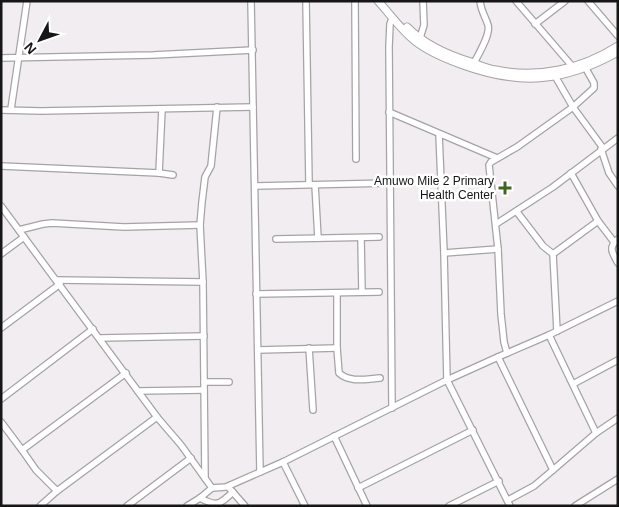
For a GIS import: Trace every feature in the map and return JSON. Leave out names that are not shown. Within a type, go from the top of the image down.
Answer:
[{"type":"main road","points":[[378,1],[414,41],[445,58],[498,71],[529,74],[550,72],[572,66],[606,53],[618,46]]},
{"type":"main road","points":[[384,1],[404,24],[420,38],[448,54],[496,76],[530,79],[555,76],[585,67],[618,52]]},
{"type":"street","points":[[11,109],[27,1]]},
{"type":"street","points":[[251,1],[260,472]]},
{"type":"street","points":[[306,1],[312,184],[318,238]]},
{"type":"street","points":[[355,1],[356,159]]},
{"type":"street","points":[[420,38],[424,25],[423,1]]},
{"type":"street","points":[[469,64],[489,31],[488,24],[482,14],[480,1]]},
{"type":"street","points":[[516,1],[572,66]]},
{"type":"street","points":[[535,24],[565,1]]},
{"type":"street","points":[[588,1],[618,36]]},
{"type":"street","points":[[392,18],[389,32],[389,238],[392,408]]},
{"type":"street","points":[[1,58],[153,55],[253,50]]},
{"type":"street","points":[[507,353],[501,314],[496,224],[488,170],[491,162],[517,147],[573,106],[595,86],[585,67]]},
{"type":"street","points":[[555,76],[602,148],[609,173],[618,186]]},
{"type":"street","points":[[206,478],[203,282],[200,225],[205,177],[211,166],[217,107]]},
{"type":"street","points":[[1,110],[253,107]]},
{"type":"street","points":[[159,173],[162,109]]},
{"type":"street","points":[[389,112],[497,158]]},
{"type":"street","points":[[439,134],[447,380],[509,503],[534,486],[596,433],[618,418]]},
{"type":"street","points":[[496,224],[517,212],[618,138]]},
{"type":"street","points":[[1,166],[173,175]]},
{"type":"street","points":[[571,173],[598,221],[616,241],[611,247],[611,252],[618,262]]},
{"type":"street","points":[[256,186],[390,184]]},
{"type":"street","points":[[1,206],[4,214],[19,230],[212,488]]},
{"type":"street","points":[[517,212],[543,246],[554,254]]},
{"type":"street","points":[[554,254],[598,221]]},
{"type":"street","points":[[19,230],[52,223],[124,227],[200,225]]},
{"type":"street","points":[[1,254],[24,237]]},
{"type":"street","points":[[276,239],[379,237]]},
{"type":"street","points":[[361,238],[362,292]]},
{"type":"street","points":[[444,253],[498,249]]},
{"type":"street","points":[[554,254],[557,331]]},
{"type":"street","points":[[1,328],[58,282],[203,282]]},
{"type":"street","points":[[256,294],[379,292]]},
{"type":"street","points":[[337,293],[338,370],[343,376],[352,379],[380,378]]},
{"type":"street","points":[[187,506],[212,488],[226,486],[284,462],[447,380],[549,335],[618,301]]},
{"type":"street","points":[[1,399],[92,329]]},
{"type":"street","points":[[549,335],[596,433]]},
{"type":"street","points":[[100,338],[204,336]]},
{"type":"street","points":[[309,348],[313,410]]},
{"type":"street","points":[[258,350],[337,348]]},
{"type":"street","points":[[498,357],[553,470]]},
{"type":"street","points":[[572,384],[618,360]]},
{"type":"street","points":[[22,450],[126,373]]},
{"type":"street","points":[[204,382],[229,382]]},
{"type":"street","points":[[138,390],[204,390]]},
{"type":"street","points":[[40,506],[157,416]]},
{"type":"street","points":[[1,422],[36,470],[57,492]]},
{"type":"street","points":[[358,488],[473,430]]},
{"type":"street","points":[[334,436],[367,506]]},
{"type":"street","points":[[127,506],[191,458]]},
{"type":"street","points":[[284,462],[305,506]]},
{"type":"street","points":[[575,506],[618,479]]},
{"type":"street","points":[[448,506],[499,481]]},
{"type":"street","points":[[226,486],[245,506]]},
{"type":"street","points":[[200,498],[214,505],[219,504],[233,492]]},
{"type":"place","name":"Amuwo Mile 2 Primary Health Center","points":[[505,188]]}]
